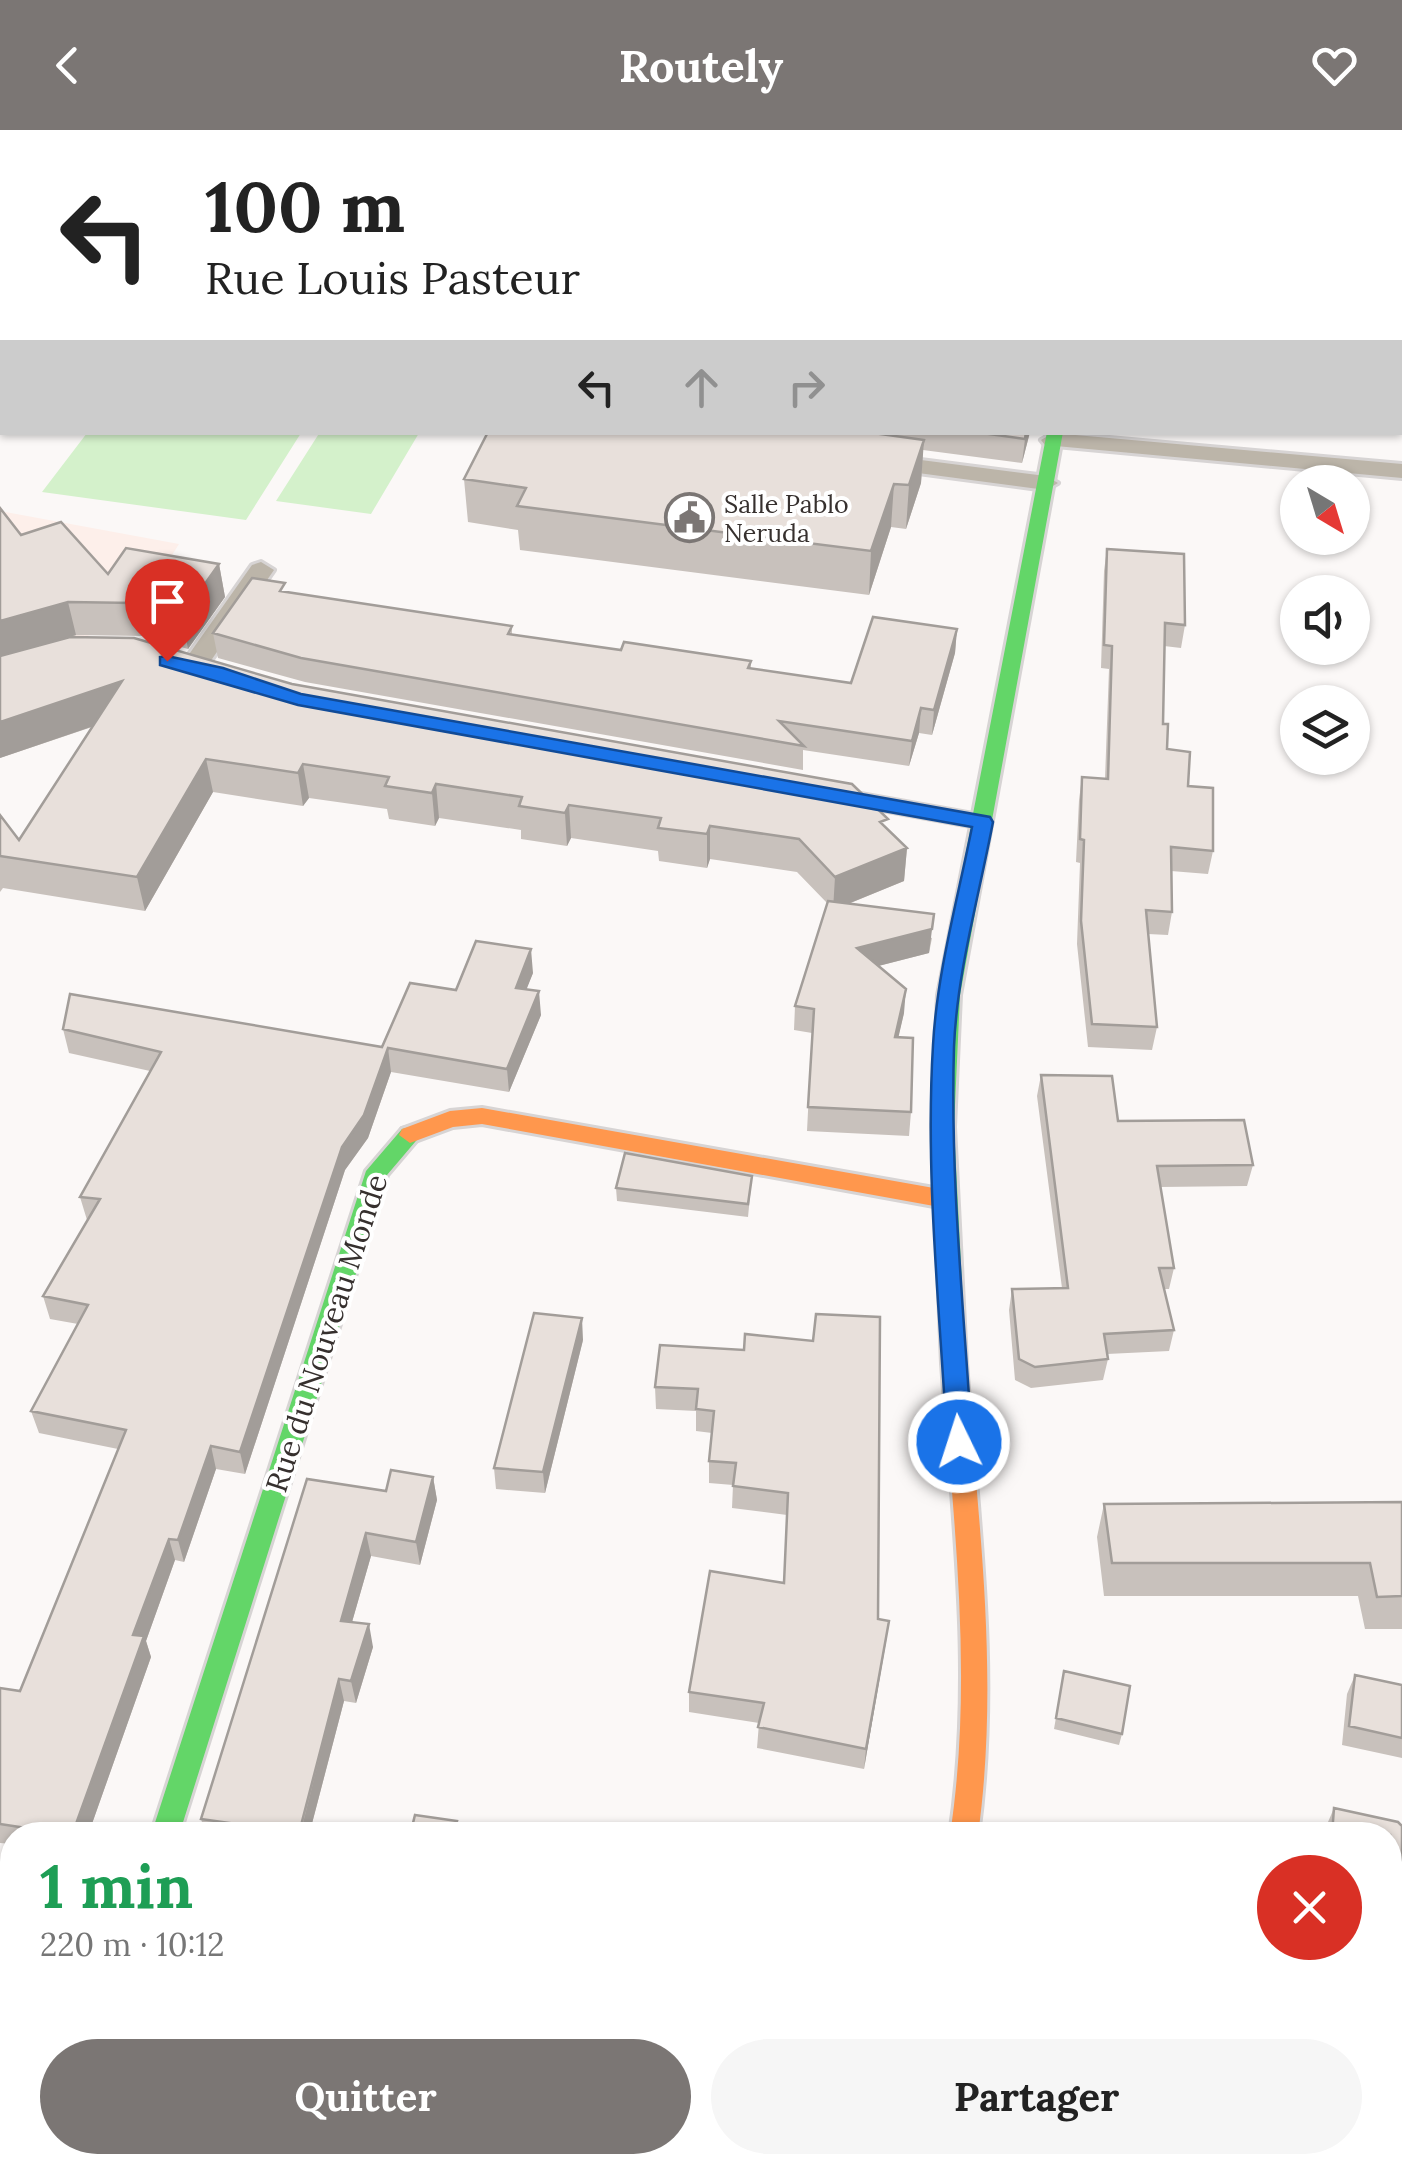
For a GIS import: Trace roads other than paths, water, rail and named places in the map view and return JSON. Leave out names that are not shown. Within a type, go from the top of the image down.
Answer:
[{"type":"street","points":[[966,1822],[976,1758],[978,1669],[946,1199],[946,1018],[1054,436]]},
{"type":"street","points":[[772,784],[983,822]]},
{"type":"street","name":"Rue du Nouveau Monde","points":[[168,1822],[377,1171],[402,1139],[437,1121],[482,1116],[946,1199]]},
{"type":"lane","points":[[1054,436],[1402,471]]},
{"type":"lane","points":[[852,458],[1046,483]]},
{"type":"lane","points":[[196,667],[261,570]]},
{"type":"place","name":"Salle Pablo Neruda","points":[[689,518]]}]
